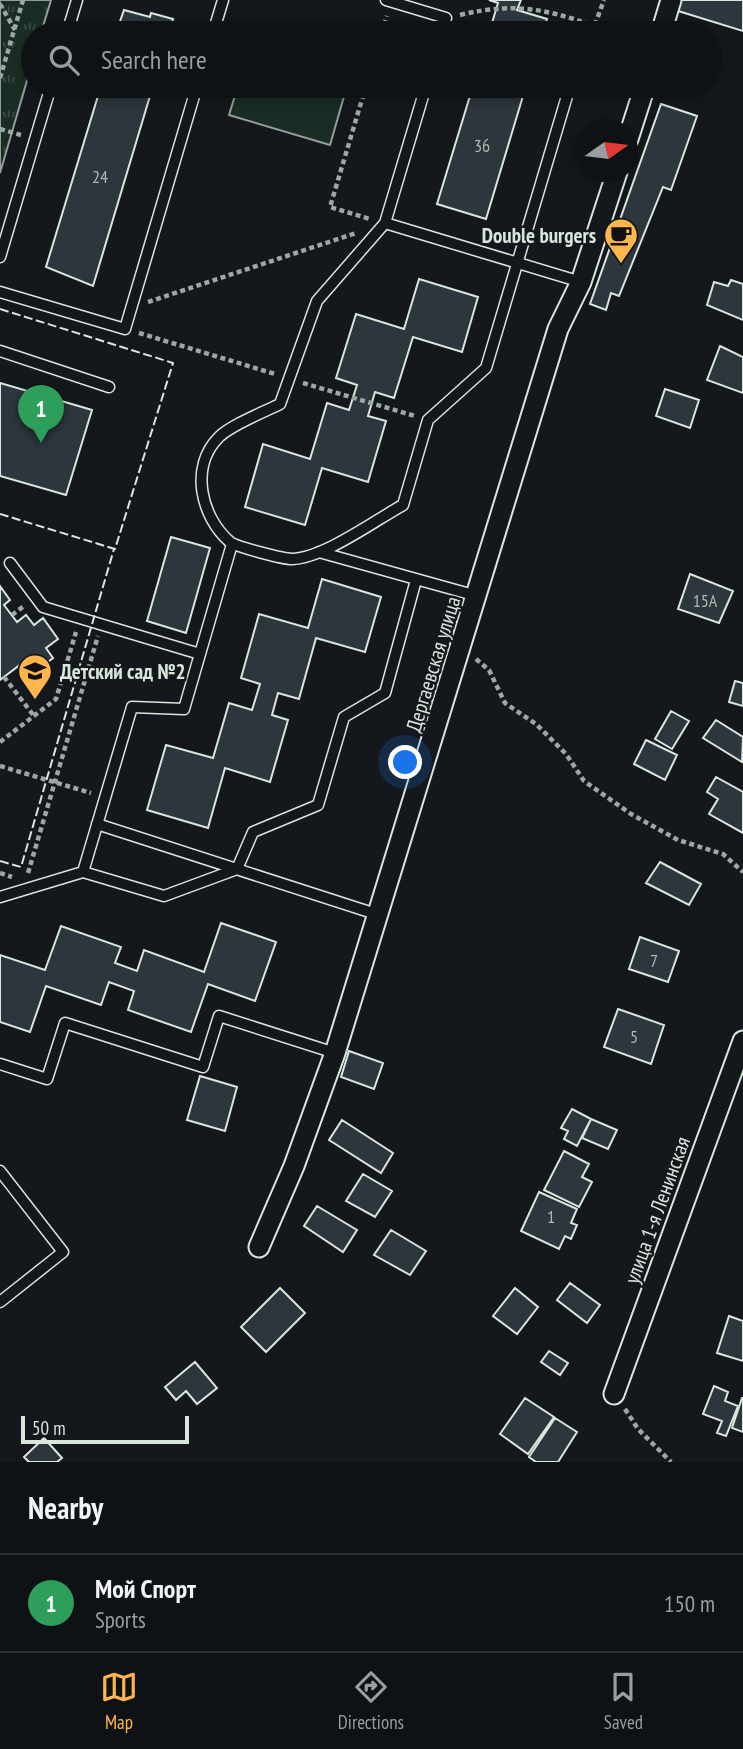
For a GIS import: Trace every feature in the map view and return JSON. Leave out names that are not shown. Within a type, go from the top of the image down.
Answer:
[{"type":"street","points":[[665,21],[671,0]]},
{"type":"street","points":[[634,119],[641,98]]},
{"type":"street","name":"Дергаевская улица","points":[[259,1247],[294,1166],[334,1053],[478,596],[558,329],[581,282],[614,182]]},
{"type":"street","name":"улица 1-я Ленинская","points":[[614,1394],[743,1041]]},
{"type":"lane","points":[[70,21],[76,0]]},
{"type":"lane","points":[[217,21],[223,0]]},
{"type":"lane","points":[[386,0],[446,18],[445,21]]},
{"type":"lane","points":[[0,257],[47,98]]},
{"type":"lane","points":[[0,292],[125,329],[193,98]]},
{"type":"lane","points":[[422,98],[384,223],[317,301],[280,404],[219,436],[204,460],[201,490],[209,517],[232,544],[292,559],[319,552],[403,505],[428,420],[486,368],[566,98]]},
{"type":"lane","points":[[384,223],[581,282]]},
{"type":"lane","points":[[0,351],[109,387]]},
{"type":"lane","points":[[83,872],[132,707],[184,709],[232,544]]},
{"type":"lane","points":[[319,552],[478,596]]},
{"type":"lane","points":[[10,563],[43,607],[200,654]]},
{"type":"lane","points":[[0,898],[83,872],[164,896],[237,869],[253,832],[318,804],[345,717],[385,693],[416,580]]},
{"type":"lane","points":[[97,824],[379,915]]},
{"type":"lane","points":[[0,1064],[47,1079],[65,1023],[203,1067],[219,1017],[334,1053]]},
{"type":"lane","points":[[0,1171],[63,1252],[0,1302]]},
{"type":"path","points":[[0,78],[23,0]]},
{"type":"path","points":[[598,21],[604,0]]},
{"type":"path","points":[[0,4],[15,30]]},
{"type":"path","points":[[446,18],[483,9],[529,6],[579,21]]},
{"type":"path","points":[[362,98],[330,206],[384,223]]},
{"type":"path","points":[[0,129],[35,139]]},
{"type":"path","points":[[131,308],[384,223]]},
{"type":"path","points":[[0,742],[56,699],[80,618]]},
{"type":"path","points":[[26,881],[102,624]]},
{"type":"path","points":[[462,646],[489,670],[505,703],[536,724],[566,754],[584,781],[631,814],[678,840],[723,855],[743,872]]},
{"type":"path","points":[[4,677],[34,716]]},
{"type":"path","points":[[0,766],[105,797]]},
{"type":"path","points":[[614,1394],[638,1429],[671,1462]]},
{"type":"green space","points":[[0,0],[51,0],[45,21],[21,21],[22,98],[0,173]]},
{"type":"green space","points":[[234,98],[344,98],[330,145],[229,115]]},
{"type":"building","points":[[489,0],[521,0],[517,10],[547,19],[493,21],[498,3]]},
{"type":"building","points":[[678,0],[743,0],[743,31],[722,25],[722,21],[711,21],[675,10]]},
{"type":"building","points":[[124,10],[150,17],[151,13],[173,19],[172,21],[120,21]]},
{"type":"building","points":[[97,98],[149,98],[93,286],[46,267]]},
{"type":"building","points":[[469,98],[522,98],[486,219],[437,204]]},
{"type":"building","points":[[661,104],[697,116],[671,190],[663,187],[619,296],[611,293],[606,310],[590,304],[633,182],[638,182],[638,169]]},
{"type":"building","points":[[419,279],[478,297],[462,352],[413,337],[394,398],[375,392],[368,416],[386,421],[368,482],[322,468],[305,525],[245,507],[263,444],[310,459],[327,403],[349,410],[357,385],[336,378],[356,314],[404,329]]},
{"type":"building","points":[[731,280],[743,284],[743,320],[707,305],[714,282],[728,286]]},
{"type":"building","points":[[720,346],[743,357],[743,393],[707,380]]},
{"type":"building","points":[[0,383],[92,410],[66,495],[0,476]]},
{"type":"building","points":[[665,389],[699,400],[690,428],[656,416]]},
{"type":"building","points":[[171,537],[210,548],[186,633],[147,621]]},
{"type":"building","points":[[690,574],[733,591],[719,623],[678,609]]},
{"type":"building","points":[[322,579],[381,597],[365,652],[316,638],[299,699],[278,693],[272,715],[288,720],[270,782],[225,768],[208,828],[147,810],[166,745],[213,758],[229,703],[252,710],[260,684],[241,678],[259,614],[308,628]]},
{"type":"building","points":[[0,586],[10,600],[4,605],[17,622],[26,615],[34,625],[43,618],[58,639],[46,648],[53,658],[34,673],[25,661],[0,680]]},
{"type":"building","points":[[735,681],[743,683],[743,706],[729,702]]},
{"type":"building","points":[[671,711],[689,721],[672,749],[655,739]]},
{"type":"building","points":[[716,720],[743,737],[742,762],[703,738]]},
{"type":"building","points":[[646,740],[677,755],[665,780],[634,764]]},
{"type":"building","points":[[716,777],[743,792],[743,833],[709,814],[718,799],[707,792]]},
{"type":"building","points":[[660,862],[701,884],[689,905],[646,883]]},
{"type":"building","points":[[221,923],[276,942],[255,1001],[208,984],[191,1032],[128,1010],[134,991],[109,982],[101,1005],[46,986],[30,1032],[0,1022],[0,955],[45,970],[61,926],[121,947],[115,963],[137,971],[144,950],[204,972]]},
{"type":"building","points":[[640,937],[679,951],[668,982],[629,969]]},
{"type":"building","points":[[618,1009],[664,1025],[651,1064],[604,1047]]},
{"type":"building","points":[[349,1051],[383,1063],[374,1089],[341,1077]]},
{"type":"building","points":[[200,1076],[237,1087],[225,1131],[187,1120]]},
{"type":"building","points":[[572,1109],[591,1119],[577,1146],[564,1139],[568,1131],[561,1128]]},
{"type":"building","points":[[591,1119],[617,1130],[608,1149],[582,1138]]},
{"type":"building","points":[[342,1120],[393,1153],[381,1173],[329,1140]]},
{"type":"building","points":[[564,1151],[589,1164],[582,1177],[592,1182],[579,1207],[544,1190]]},
{"type":"building","points":[[363,1174],[392,1191],[375,1217],[346,1201]]},
{"type":"building","points":[[539,1192],[577,1209],[571,1223],[577,1225],[571,1239],[565,1236],[559,1249],[521,1231]]},
{"type":"building","points":[[317,1206],[357,1230],[343,1252],[304,1226]]},
{"type":"building","points":[[391,1230],[426,1251],[410,1275],[374,1255]]},
{"type":"building","points":[[570,1283],[600,1305],[587,1323],[557,1300]]},
{"type":"building","points":[[280,1288],[305,1313],[266,1352],[241,1327]]},
{"type":"building","points":[[515,1288],[538,1307],[517,1334],[493,1316]]},
{"type":"building","points":[[729,1316],[743,1321],[743,1361],[717,1353]]},
{"type":"building","points":[[549,1351],[568,1363],[560,1375],[541,1362]]},
{"type":"building","points":[[195,1362],[217,1388],[197,1404],[186,1391],[176,1400],[165,1387]]},
{"type":"building","points":[[714,1386],[728,1392],[725,1401],[738,1406],[726,1436],[717,1433],[722,1421],[703,1414]]},
{"type":"building","points":[[525,1398],[554,1417],[528,1454],[500,1434]]},
{"type":"building","points":[[743,1398],[743,1432],[732,1428]]},
{"type":"building","points":[[555,1418],[577,1432],[558,1462],[536,1462],[529,1457]]},
{"type":"building","points":[[44,1438],[62,1458],[57,1462],[29,1462],[24,1457]]},
{"type":"fence","points":[[0,309],[173,363],[115,549],[0,514]]},
{"type":"fence","points":[[0,861],[21,867],[114,549]]},
{"type":"place","name":"Double burgers","points":[[621,265]]},
{"type":"place","name":"Мой Спорт","points":[[41,443]]},
{"type":"place","name":"Детский сад №2","points":[[35,701]]}]
